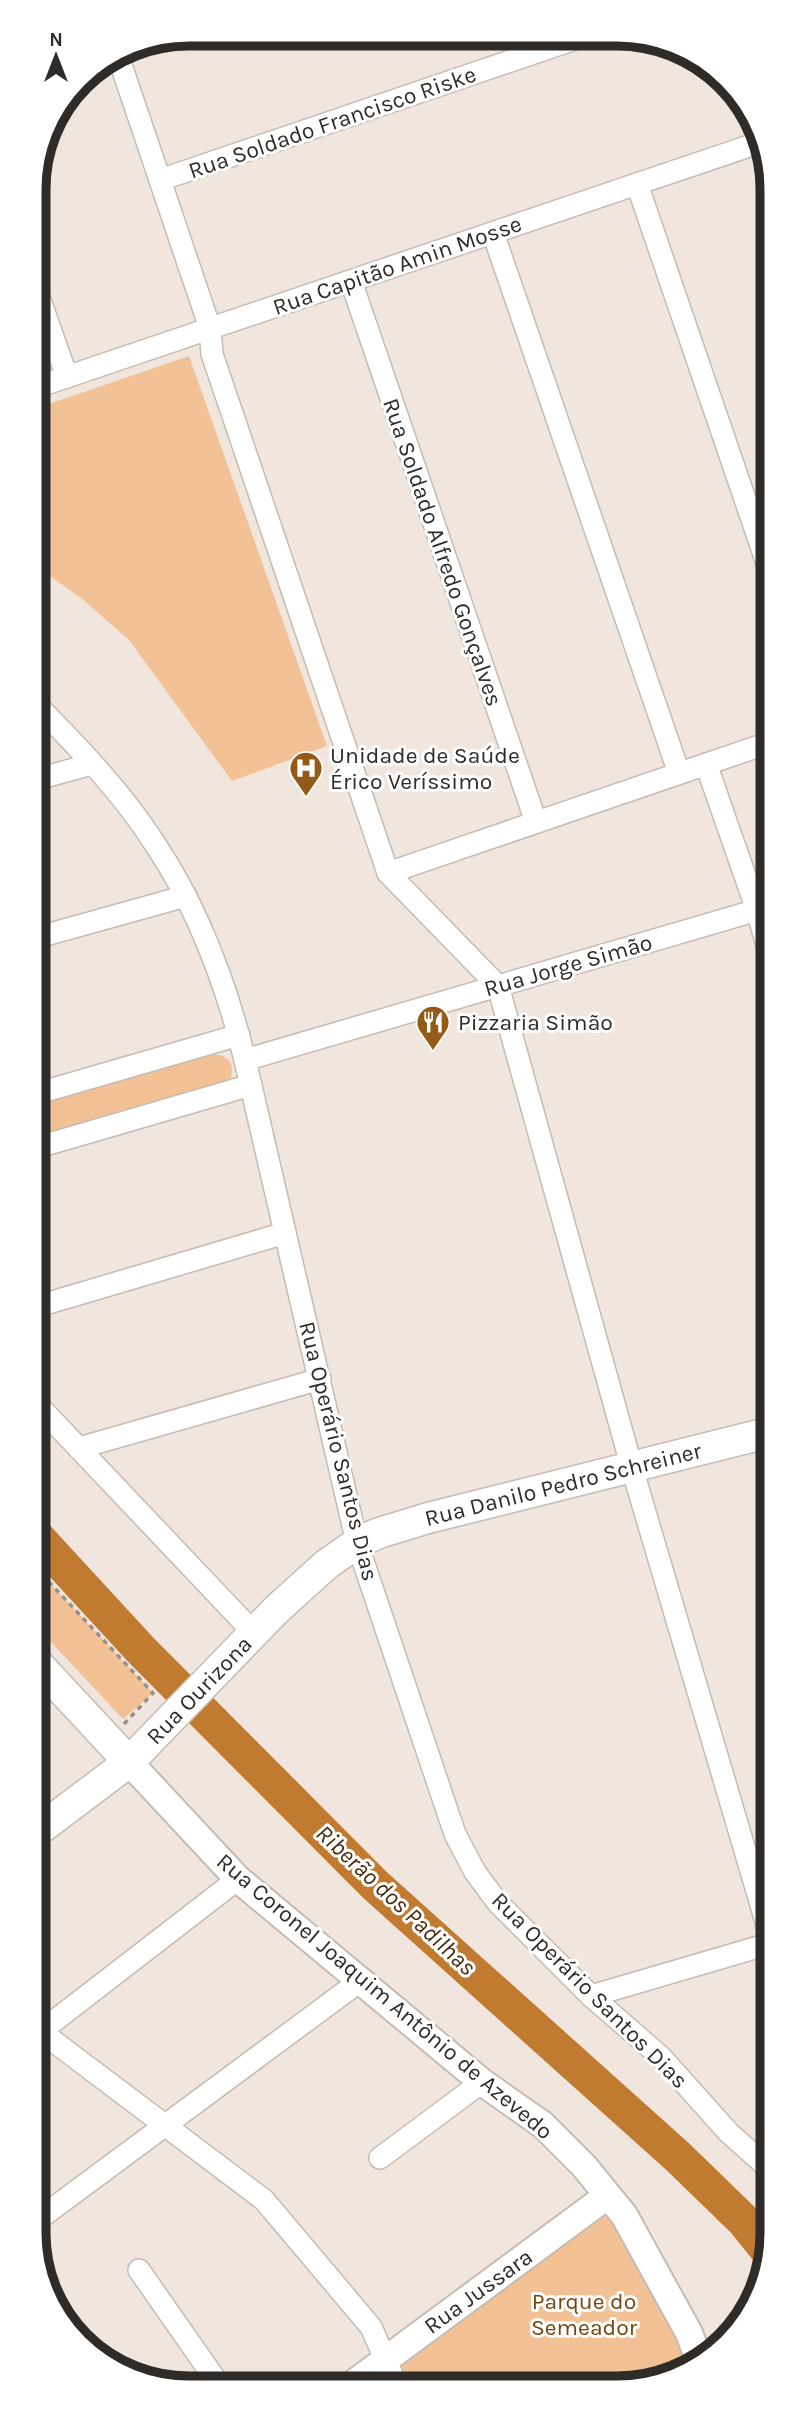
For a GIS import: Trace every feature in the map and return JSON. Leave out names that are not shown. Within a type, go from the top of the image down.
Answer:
[{"type":"main road","name":"Rua Danilo Pedro Schreiner","points":[[357,1542],[428,1518],[760,1435]]},
{"type":"main road","name":"Rua Ourizona","points":[[46,1824],[99,1784],[120,1743],[163,1727],[302,1585],[357,1542]]},
{"type":"main road","name":"Rua Coronel Joaquim Antônio de Azevedo","points":[[46,1672],[120,1743]]},
{"type":"street","name":"Rua Soldado Francisco Riske","points":[[160,180],[555,46]]},
{"type":"street","points":[[120,63],[210,328],[212,354],[388,873],[498,986],[632,1468],[760,1901]]},
{"type":"street","name":"Rua Capitão Amin Mosse","points":[[46,384],[753,145]]},
{"type":"street","points":[[637,184],[760,543]]},
{"type":"street","points":[[493,233],[679,774]]},
{"type":"street","name":"Rua Soldado Alfredo Gonçalves","points":[[351,281],[536,822]]},
{"type":"street","points":[[46,318],[66,377]]},
{"type":"street","name":"Rua Operário Santos Dias","points":[[46,715],[126,804],[155,844],[186,895],[223,980],[245,1059],[357,1542],[464,1854],[498,1903],[591,1996],[661,2057],[729,2133],[760,2160]]},
{"type":"street","points":[[388,873],[760,746]]},
{"type":"street","points":[[46,777],[92,764]]},
{"type":"street","points":[[706,764],[760,898]]},
{"type":"street","points":[[46,935],[186,895]]},
{"type":"street","name":"Rua Jorge Simão","points":[[245,1059],[760,909]]},
{"type":"street","points":[[46,1091],[239,1035]]},
{"type":"street","points":[[46,1145],[251,1086]]},
{"type":"street","points":[[46,1304],[285,1233]]},
{"type":"street","points":[[79,1448],[320,1380]]},
{"type":"street","points":[[46,1414],[254,1633]]},
{"type":"street","name":"Rua Coronel Joaquim Antônio de Azevedo","points":[[120,1743],[238,1879],[482,2082],[542,2125],[584,2166],[624,2215],[689,2333],[696,2352]]},
{"type":"street","points":[[46,2026],[238,1879]]},
{"type":"street","points":[[591,1996],[760,1946]]},
{"type":"street","points":[[46,2214],[360,1981]]},
{"type":"street","points":[[46,2038],[264,2200],[371,2327],[393,2376]]},
{"type":"street","points":[[380,2158],[482,2082]]},
{"type":"street","name":"Rua Jussara","points":[[363,2376],[607,2196]]},
{"type":"street","points":[[139,2270],[213,2376]]},
{"type":"path","points":[[46,1579],[153,1693],[120,1743]]},
{"type":"green space","points":[[189,356],[327,746],[232,781],[129,640],[81,598],[46,573],[46,405]]},
{"type":"green space","points":[[209,1054],[228,1059],[232,1067],[231,1078],[224,1082],[46,1134],[46,1101]]},
{"type":"green space","points":[[46,1579],[153,1693],[123,1719],[46,1637]]},
{"type":"green space","name":"Parque do Semeador","points":[[605,2207],[689,2357],[663,2369],[627,2376],[402,2376],[396,2361]]},
{"type":"waterway","name":"Riberão dos Padilhas","points":[[46,1547],[141,1650],[375,1885],[677,2156],[744,2221],[760,2241]]},
{"type":"place","name":"Unidade de Saúde Érico Veríssimo","points":[[306,798]]},
{"type":"place","name":"Pizzaria Simão","points":[[433,1052]]}]
